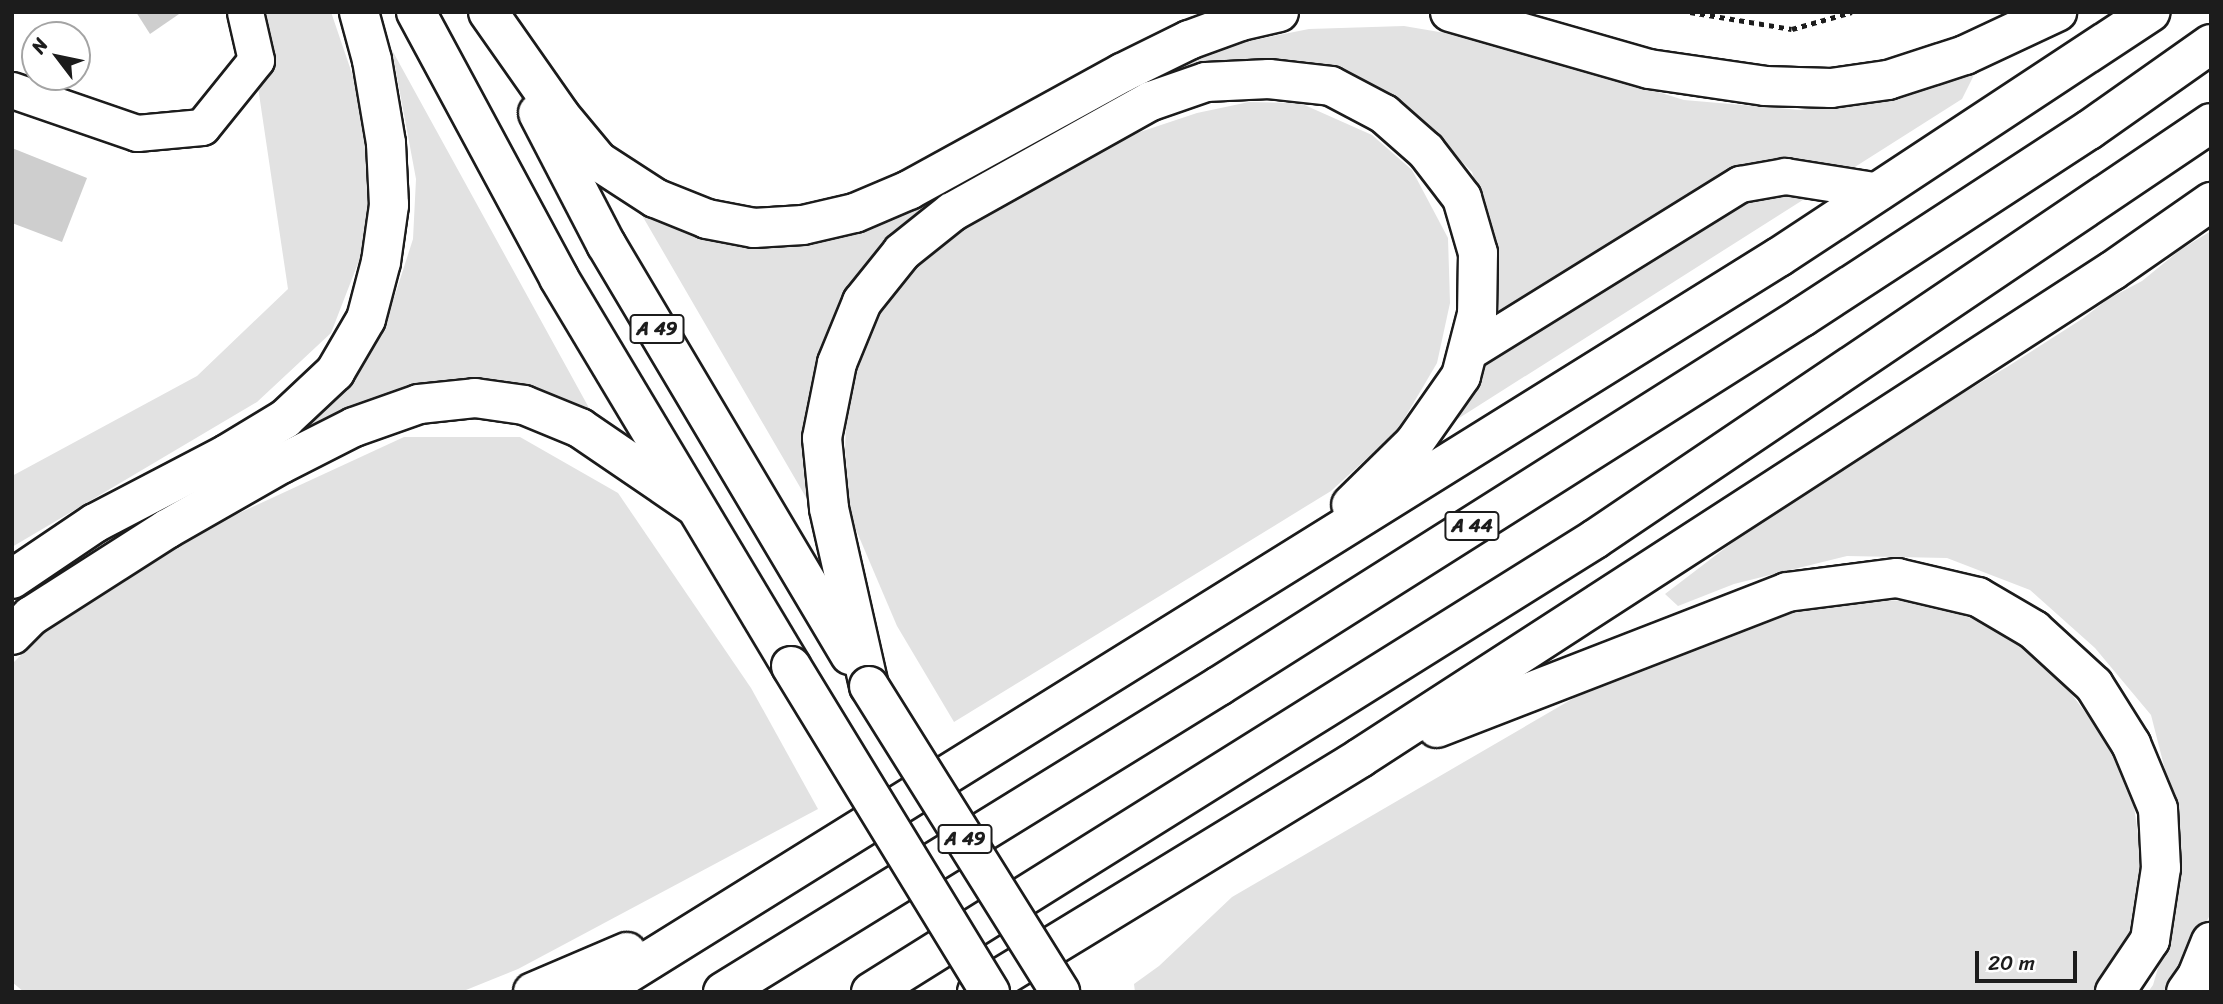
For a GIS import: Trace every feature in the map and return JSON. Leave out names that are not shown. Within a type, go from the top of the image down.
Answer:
[{"type":"highway","points":[[12,579],[95,523],[228,454],[285,419],[335,372],[366,319],[381,262],[389,205],[386,143],[372,60],[359,12]]},
{"type":"highway","name":"A 49","points":[[416,12],[559,278],[693,505],[990,992]]},
{"type":"highway","points":[[487,12],[559,115],[598,161],[655,198],[706,219],[754,228],[803,225],[855,213],[909,190],[1122,73],[1189,40],[1241,21],[1279,12]]},
{"type":"highway","name":"A 49","points":[[487,12],[606,244],[848,635],[869,686],[1060,992]]},
{"type":"highway","points":[[1450,12],[1649,69],[1765,86],[1831,88],[1888,80],[1965,55],[2057,12]]},
{"type":"highway","points":[[598,992],[1255,585],[1880,191],[2150,12]]},
{"type":"highway","name":"A 44","points":[[723,992],[1219,686],[1802,317],[2089,130],[2211,44]]},
{"type":"highway","points":[[848,635],[829,508],[822,438],[837,363],[862,302],[902,252],[952,212],[1151,101],[1206,82],[1269,79],[1331,86],[1384,114],[1426,151],[1462,198],[1478,253],[1477,314],[1461,376],[1414,443],[1368,491],[1255,585]]},
{"type":"highway","points":[[871,992],[1595,539],[2211,124]]},
{"type":"highway","points":[[976,992],[1360,758],[2100,279],[2211,202]]},
{"type":"highway","points":[[12,635],[31,616],[167,528],[281,464],[354,427],[419,404],[475,398],[524,405],[580,428],[693,505]]},
{"type":"highway","points":[[1360,758],[1787,592],[1897,578],[1978,597],[2034,630],[2094,685],[2131,744],[2158,809],[2161,868],[2150,940],[2115,992]]},
{"type":"highway","points":[[533,992],[738,904]]},
{"type":"highway","points":[[2186,992],[2197,976],[2211,942]]},
{"type":"street","points":[[12,90],[137,133],[202,127],[256,60],[245,12]]},
{"type":"street","points":[[1467,353],[1740,184],[1785,176],[1880,191]]},
{"type":"path","points":[[1690,12],[1792,29],[1852,12]]},
{"type":"shaded area","points":[[244,12],[331,12],[360,97],[374,222],[331,333],[257,402],[12,547],[12,476],[197,376],[288,289],[248,20]]},
{"type":"shaded area","points":[[1404,26],[1492,41],[1684,100],[1800,110],[1909,93],[1975,73],[1962,99],[1445,427],[1490,228],[1472,172],[1413,113],[1321,66],[1137,91],[1224,46],[1309,29]]},
{"type":"shaded area","points":[[392,50],[594,417],[478,379],[393,392],[258,452],[368,353],[395,295],[413,239],[416,179]]},
{"type":"shaded area","points":[[1249,102],[1300,103],[1372,135],[1412,170],[1448,238],[1450,303],[1437,363],[1397,431],[1331,491],[954,722],[897,626],[851,518],[845,449],[848,379],[892,288],[938,237],[1116,140],[1197,113]]},
{"type":"shaded area","points":[[974,174],[886,247],[838,309],[817,375],[818,518],[636,205],[693,230]]},
{"type":"shaded area","points":[[2211,231],[2211,913],[2170,992],[2148,992],[2153,985],[2177,904],[2174,805],[2151,715],[2095,648],[2030,590],[1947,558],[1847,556],[1734,584],[1678,606],[1665,594],[1775,510],[1848,461],[2007,367],[2108,299],[2142,281],[2180,250]]},
{"type":"shaded area","points":[[404,437],[520,437],[618,493],[751,688],[818,809],[518,969],[461,992],[24,992],[12,982],[12,664],[51,625],[207,528]]},
{"type":"shaded area","points":[[1866,598],[1934,604],[2001,630],[2059,677],[2099,731],[2132,792],[2142,863],[2135,936],[2095,992],[1135,992],[1134,984],[1159,966],[1232,897],[1586,691],[1792,609]]},
{"type":"building","points":[[136,12],[182,12],[150,34]]},
{"type":"building","points":[[12,148],[87,178],[62,242],[12,223]]}]
